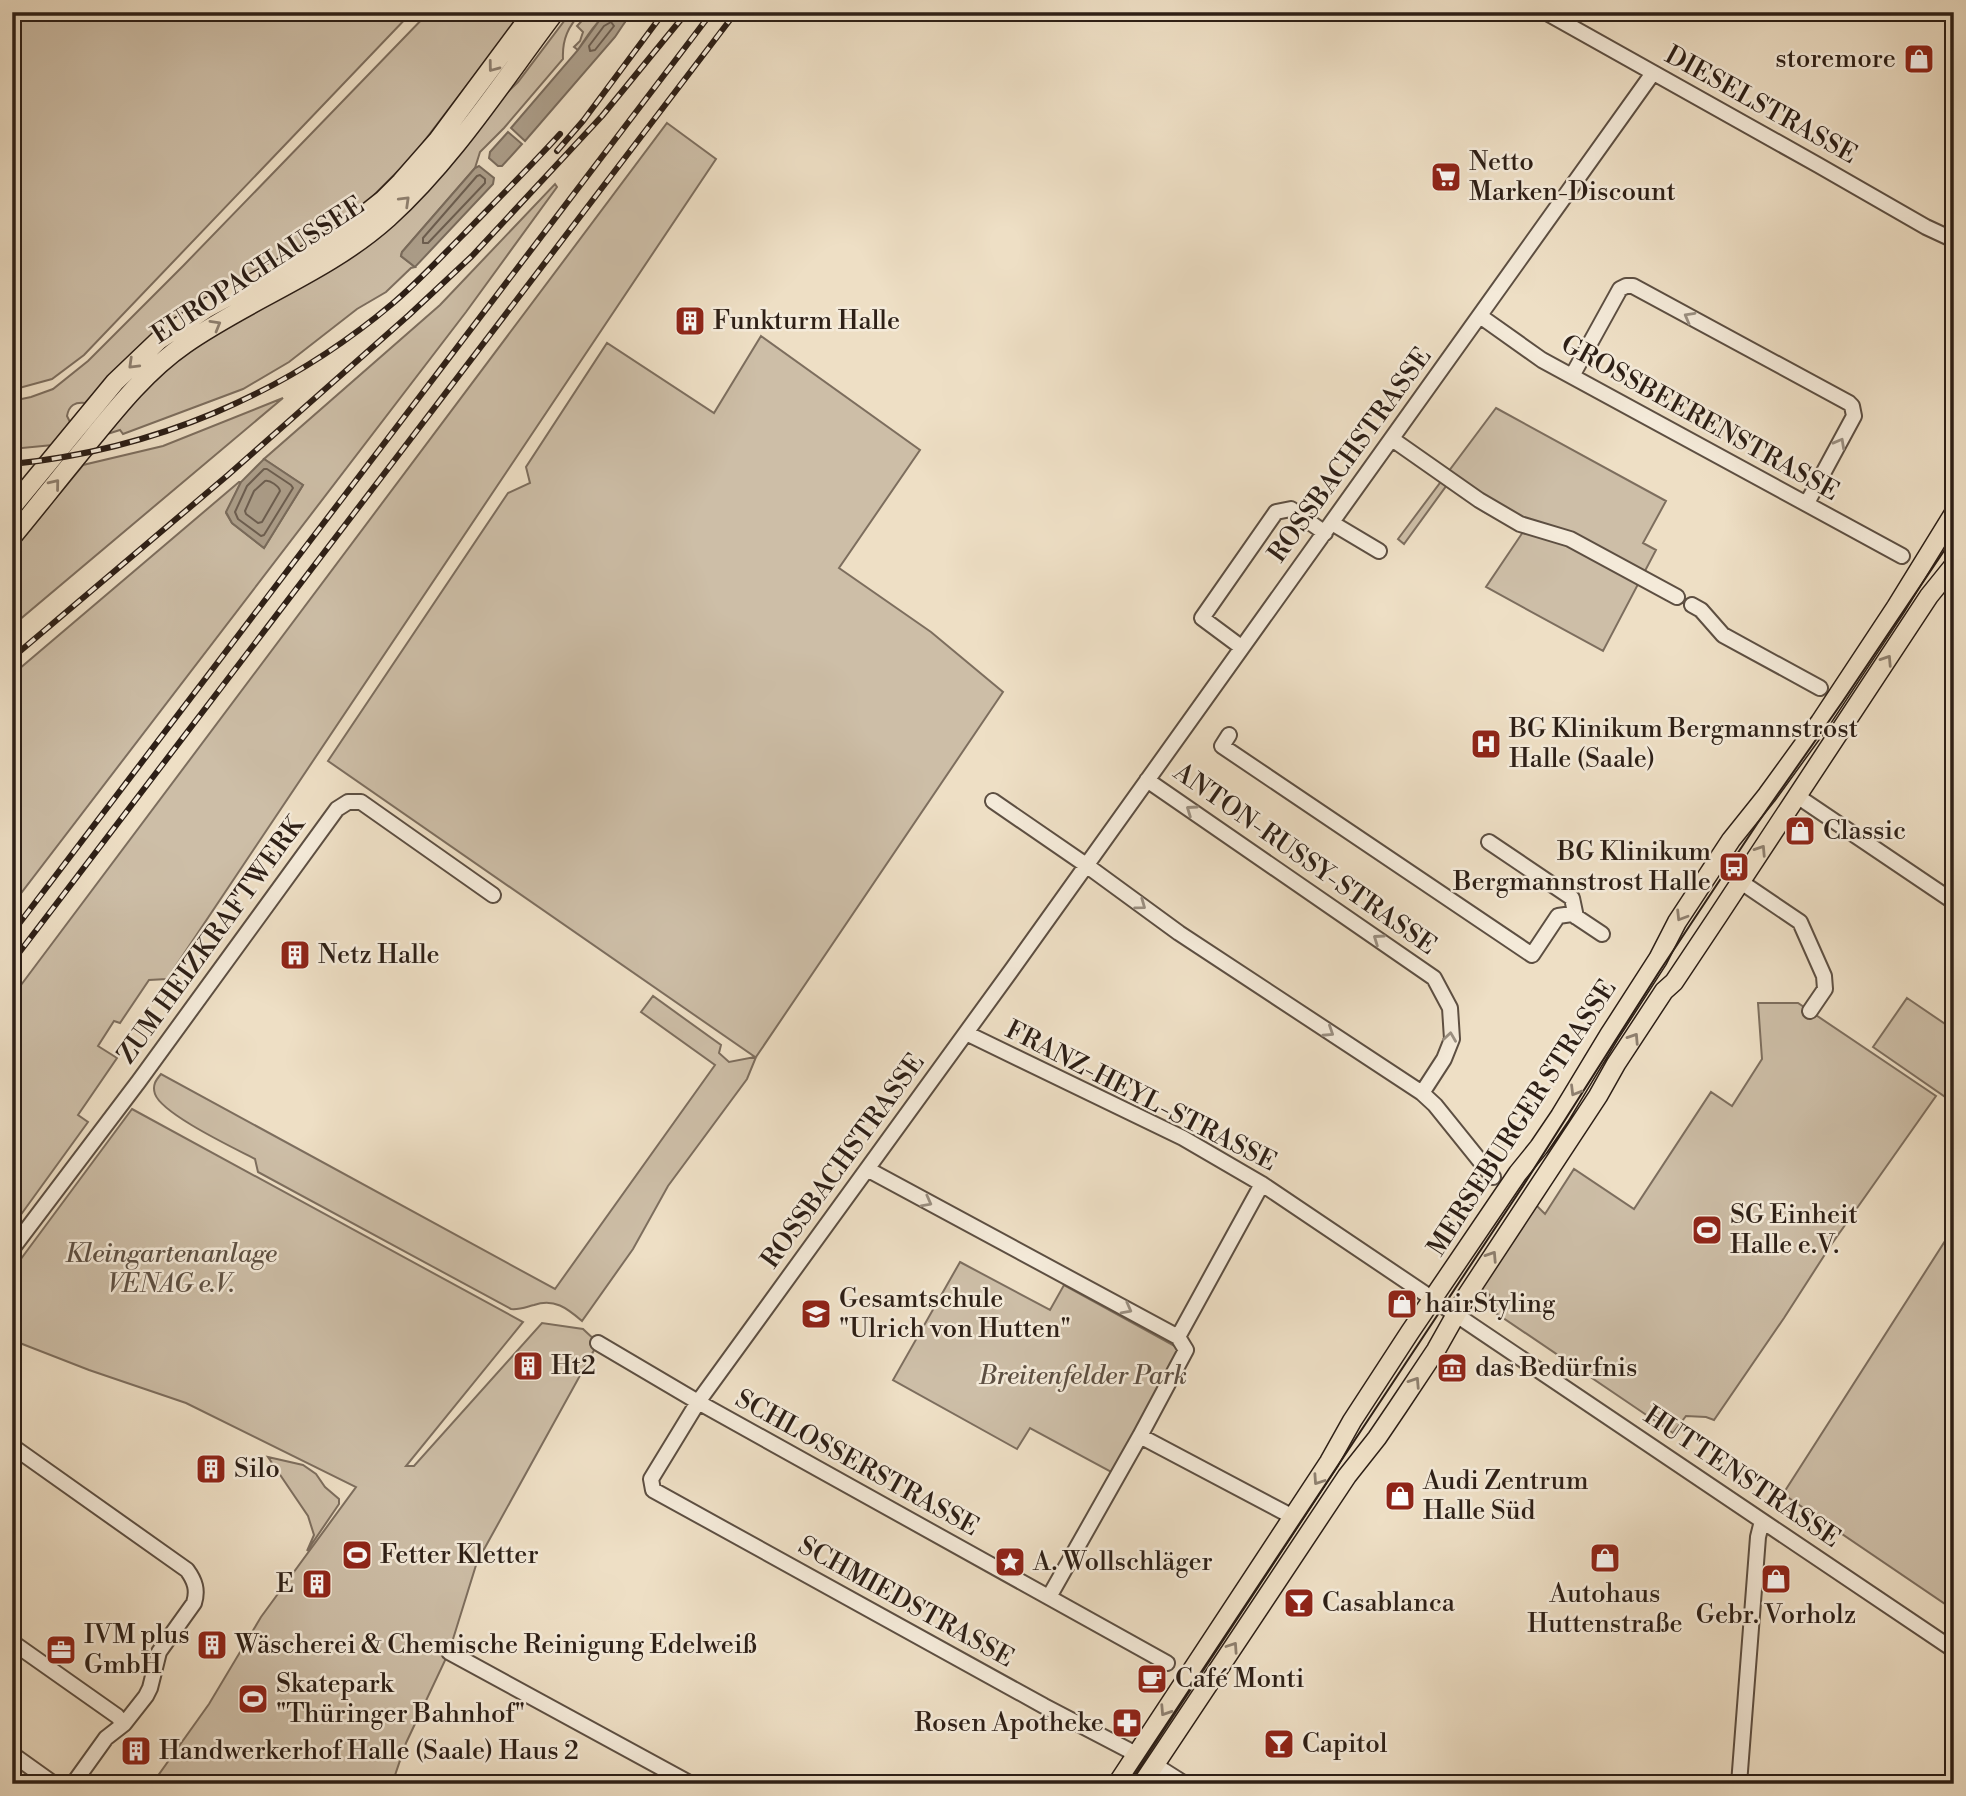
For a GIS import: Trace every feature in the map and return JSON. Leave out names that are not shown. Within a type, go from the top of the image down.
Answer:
[{"type":"main road","name":"EUROPACHAUSSEE","points":[[12,507],[115,382],[159,340],[207,308],[318,248],[344,231],[401,183],[437,141],[533,12]]},
{"type":"main road","name":"EUROPACHAUSSEE","points":[[12,537],[120,405],[163,361],[214,326],[323,266],[369,233],[409,198],[452,150],[555,12]]},
{"type":"main road","name":"MERSEBURGER STRASSE","points":[[1117,1784],[1329,1462],[1352,1421],[1433,1298],[1518,1173],[1546,1137],[1658,959],[1676,922],[1731,840],[1819,722],[1896,607],[1954,513]]},
{"type":"main road","name":"MERSEBURGER STRASSE","points":[[1142,1784],[1346,1476],[1398,1407],[1474,1283],[1623,1054],[1929,596],[1954,565]]},
{"type":"main road","points":[[1136,1754],[1154,1765]]},
{"type":"street","name":"DIESELSTRASSE","points":[[1545,12],[1926,227],[1954,240]]},
{"type":"street","name":"ROSSBACHSTRASSE","points":[[653,1490],[651,1479],[698,1402],[966,1033],[1653,73]]},
{"type":"street","points":[[1573,376],[1620,289],[1633,286],[1849,403],[1854,416],[1807,503]]},
{"type":"street","name":"GROSSBEERENSTRASSE","points":[[1480,316],[1542,360],[1902,556]]},
{"type":"street","points":[[1392,439],[1479,500],[1520,524],[1570,539],[1677,597]]},
{"type":"street","points":[[1241,648],[1202,618],[1276,512],[1291,509],[1379,551]]},
{"type":"street","points":[[1692,605],[1701,610],[1723,635],[1821,688]]},
{"type":"street","points":[[1230,735],[1222,746],[1358,832],[1532,955],[1558,916],[1572,914],[1602,934]]},
{"type":"street","name":"ANTON-RUSSY-STRASSE","points":[[1147,780],[1434,978],[1450,1008],[1452,1039],[1444,1059],[1422,1093]]},
{"type":"street","points":[[1797,796],[1954,902]]},
{"type":"street","points":[[993,800],[1179,933],[1422,1093],[1435,1105],[1493,1177]]},
{"type":"street","name":"ZUM HEIZKRAFTWERK","points":[[12,1249],[139,1081],[337,809],[348,802],[361,802],[493,895]]},
{"type":"street","points":[[1489,842],[1572,898],[1576,917]]},
{"type":"street","points":[[1741,881],[1800,922],[1824,976],[1825,989],[1810,1011]]},
{"type":"street","name":"FRANZ-HEYL-STRASSE","points":[[966,1033],[1183,1138],[1262,1184],[1433,1298]]},
{"type":"street","points":[[867,1169],[1178,1337],[1186,1350],[1049,1597]]},
{"type":"street","points":[[1178,1337],[1262,1184]]},
{"type":"street","name":"HUTTENSTRASSE","points":[[1433,1298],[1954,1650]]},
{"type":"street","name":"SCHLOSSERSTRASSE","points":[[598,1343],[698,1402],[1167,1663]]},
{"type":"street","points":[[1140,1436],[1293,1517]]},
{"type":"street","points":[[12,1446],[187,1570],[194,1580],[194,1603],[159,1652],[150,1688],[124,1724],[106,1738],[72,1784]]},
{"type":"street","name":"SCHMIEDSTRASSE","points":[[653,1490],[1136,1754]]},
{"type":"street","points":[[1739,1784],[1758,1537],[1762,1521]]},
{"type":"street","points":[[12,1642],[117,1716],[124,1724]]},
{"type":"street","points":[[449,1652],[691,1784]]},
{"type":"street","points":[[12,1754],[54,1784]]},
{"type":"street","points":[[1154,1765],[1185,1784]]},
{"type":"green space","points":[[12,12],[412,12],[84,355],[52,379],[12,390]]},
{"type":"green space","points":[[429,12],[523,12],[412,157],[367,202],[316,240],[153,335],[132,353],[85,403],[71,407],[67,416],[70,422],[53,445],[12,449],[12,401],[53,389],[88,361]]},
{"type":"green space","points":[[571,12],[582,12],[567,34],[563,59],[480,152],[475,168],[402,252],[401,256],[415,267],[386,292],[357,309],[289,362],[243,389],[123,434],[120,430],[98,437],[131,399],[190,347],[320,274],[518,82]]},
{"type":"green space","points":[[590,12],[633,12],[625,22],[625,16],[617,14],[603,18],[578,50],[574,47],[583,32],[577,26]]},
{"type":"green space","points":[[667,123],[716,159],[167,979],[149,980],[120,1023],[114,1021],[98,1046],[117,1058],[78,1115],[88,1122],[12,1227],[12,997]]},
{"type":"green space","points":[[555,184],[557,187],[466,312],[12,905],[12,675],[239,482],[226,513],[232,523],[264,548],[303,485],[264,459],[440,305]]},
{"type":"green space","points":[[761,336],[920,450],[839,568],[931,632],[1003,692],[756,1057],[747,1079],[668,1186],[633,1249],[582,1321],[565,1308],[554,1304],[541,1303],[511,1309],[258,1172],[255,1159],[200,1130],[160,1102],[154,1085],[161,1074],[555,1289],[715,1065],[641,1012],[653,996],[721,1045],[719,1053],[729,1062],[755,1057],[328,761],[508,493],[530,483],[526,467],[607,343],[714,413]]},
{"type":"green space","points":[[283,398],[12,626],[12,551],[83,465],[163,446]]},
{"type":"green space","points":[[1496,408],[1666,501],[1643,543],[1656,550],[1603,651],[1486,587],[1523,532],[1484,512],[1447,485],[1404,544],[1398,539]]},
{"type":"green space","points":[[1907,998],[1954,1030],[1954,1103],[1873,1047]]},
{"type":"green space","name":"SG Einheit Halle e.V.","points":[[1758,1003],[1798,1003],[1936,1096],[1831,1245],[1714,1420],[1686,1416],[1673,1433],[1487,1307],[1485,1303],[1490,1295],[1479,1288],[1533,1202],[1545,1214],[1574,1169],[1634,1209],[1711,1092],[1732,1106],[1762,1059]]},
{"type":"green space","name":"Kleingartenanlage VENAG e.V.","points":[[132,1109],[523,1322],[406,1466],[414,1466],[542,1323],[583,1329],[598,1343],[477,1562],[449,1652],[406,1743],[392,1784],[152,1784],[209,1704],[261,1617],[356,1487],[186,1403],[12,1340],[12,1271]]},
{"type":"green space","points":[[1954,1227],[1954,1610],[1783,1494]]},
{"type":"green space","name":"Breitenfelder Park","points":[[960,1262],[1050,1310],[1064,1285],[1182,1350],[1113,1473],[1030,1428],[1017,1449],[893,1380]]},
{"type":"green space","points":[[268,1457],[303,1465],[316,1474],[325,1487],[339,1499],[339,1504],[307,1551],[314,1535],[308,1516]]},
{"type":"water","points":[[610,13],[622,14],[625,16],[625,22],[525,141],[511,128],[578,50],[599,21]]},
{"type":"water","points":[[508,132],[522,144],[502,166],[498,166],[489,158],[490,152]]},
{"type":"water","points":[[479,166],[494,178],[493,184],[415,267],[401,256],[402,252]]},
{"type":"water","points":[[264,459],[303,485],[264,548],[232,523],[226,512],[241,482]]},
{"type":"tram line","points":[[1127,1784],[1523,1186],[1757,824],[1954,536]]},
{"type":"railway","points":[[557,151],[583,121],[664,12]]},
{"type":"railway","points":[[12,658],[228,475],[472,256],[602,116],[687,12]]},
{"type":"railway","points":[[12,933],[712,12]]},
{"type":"railway","points":[[12,962],[736,12]]},
{"type":"railway","points":[[12,464],[116,446],[166,431],[214,413],[307,365],[401,296],[560,134]]},
{"type":"place","name":"storemore","points":[[1919,59]]},
{"type":"place","name":"Netto Marken-Discount","points":[[1446,177]]},
{"type":"place","name":"Funkturm Halle","points":[[690,321]]},
{"type":"place","name":"BG Klinikum Bergmannstrost Halle (Saale)","points":[[1486,744]]},
{"type":"place","name":"Classic","points":[[1800,831]]},
{"type":"place","name":"BG Klinikum Bergmannstrost Halle","points":[[1734,867]]},
{"type":"place","name":"Netz Halle","points":[[295,955]]},
{"type":"place","name":"SG Einheit Halle e.V.","points":[[1707,1230]]},
{"type":"place","name":"hairStyling","points":[[1402,1304]]},
{"type":"place","name":"Gesamtschule \"Ulrich von Hutten\"","points":[[816,1314]]},
{"type":"place","name":"Ht2","points":[[528,1366]]},
{"type":"place","name":"das Bedürfnis","points":[[1452,1368]]},
{"type":"place","name":"Silo","points":[[211,1469]]},
{"type":"place","name":"Audi Zentrum Halle Süd","points":[[1400,1496]]},
{"type":"place","name":"Fetter Kletter","points":[[357,1555]]},
{"type":"place","name":"Autohaus Huttenstraße","points":[[1605,1558]]},
{"type":"place","name":"A. Wollschläger","points":[[1010,1562]]},
{"type":"place","name":"Gebr. Vorholz","points":[[1776,1579]]},
{"type":"place","name":"E","points":[[317,1584]]},
{"type":"place","name":"Casablanca","points":[[1299,1603]]},
{"type":"place","name":"Wäscherei & Chemische Reinigung Edelweiß","points":[[212,1645]]},
{"type":"place","name":"IVM plus GmbH","points":[[61,1650]]},
{"type":"place","name":"Café Monti","points":[[1152,1679]]},
{"type":"place","name":"Skatepark \"Thüringer Bahnhof\"","points":[[253,1699]]},
{"type":"place","name":"Rosen Apotheke","points":[[1127,1723]]},
{"type":"place","name":"Capitol","points":[[1279,1744]]},
{"type":"place","name":"Handwerkerhof Halle (Saale) Haus 2","points":[[136,1751]]}]
